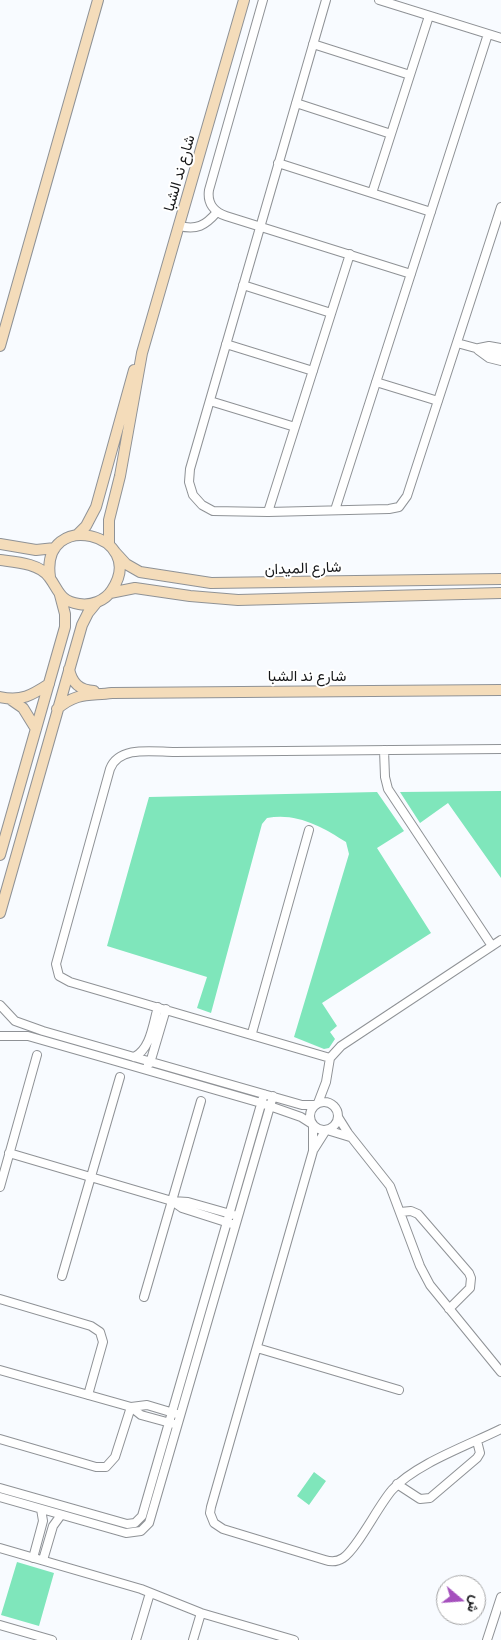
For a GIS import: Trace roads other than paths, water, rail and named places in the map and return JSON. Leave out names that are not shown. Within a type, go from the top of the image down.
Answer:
[{"type":"main road","points":[[0,346],[98,0]]},
{"type":"main road","name":"شارع ند الشبا","points":[[112,548],[109,520],[120,476],[142,354],[244,0]]},
{"type":"main road","name":"شارع ند الشبا","points":[[78,534],[86,526],[96,507],[130,382],[142,354]]},
{"type":"main road","points":[[0,855],[65,627],[66,614],[60,595],[50,577],[49,562],[55,548],[69,537],[78,534],[95,536],[112,548],[119,573],[110,593],[97,602],[84,618],[0,913]]},
{"type":"main road","points":[[0,544],[36,550],[55,548]]},
{"type":"main road","name":"شارع الميدان","points":[[112,548],[126,564],[140,572],[211,583],[501,579]]},
{"type":"main road","points":[[0,560],[34,567],[50,577]]},
{"type":"main road","name":"شارع الميدان","points":[[110,593],[135,588],[190,596],[238,600],[501,593]]},
{"type":"main road","points":[[60,595],[78,604],[97,602]]},
{"type":"main road","name":"شارع ند الشبا","points":[[69,669],[74,682],[84,689],[112,693]]},
{"type":"main road","points":[[5,698],[32,696],[49,684]]},
{"type":"main road","name":"شارع ند الشبا","points":[[57,709],[66,701],[79,695],[112,693],[501,690]]},
{"type":"main road","points":[[5,698],[23,708],[36,729]]},
{"type":"street","points":[[263,0],[209,190],[209,200],[217,212],[411,274]]},
{"type":"street","points":[[326,0],[189,475],[193,495],[202,505],[214,511],[268,512],[394,509],[402,504],[407,496],[501,207]]},
{"type":"street","points":[[378,0],[501,38]]},
{"type":"street","points":[[372,193],[429,16]]},
{"type":"street","points":[[335,510],[488,34]]},
{"type":"street","points":[[313,44],[410,75]]},
{"type":"street","points":[[296,103],[391,134]]},
{"type":"street","points":[[278,163],[431,212]]},
{"type":"street","points":[[179,226],[199,228],[207,223],[217,212]]},
{"type":"street","points":[[268,512],[350,254]]},
{"type":"street","points":[[243,285],[331,313]]},
{"type":"street","points":[[456,343],[501,355]]},
{"type":"street","points":[[226,344],[313,371]]},
{"type":"street","points":[[477,348],[489,346],[501,348]]},
{"type":"street","points":[[477,348],[489,358],[501,361]]},
{"type":"street","points":[[376,382],[438,401]]},
{"type":"street","points":[[210,402],[295,427]]},
{"type":"street","points":[[330,1058],[252,1033],[64,980],[57,970],[56,964],[110,769],[116,759],[132,753],[501,749]]},
{"type":"street","points":[[384,750],[385,777],[388,789],[492,946]]},
{"type":"street","points":[[252,1033],[309,830]]},
{"type":"street","points":[[313,1151],[313,1124],[310,1114],[326,1082],[330,1058],[341,1046],[501,940]]},
{"type":"street","points":[[0,1005],[10,1016],[22,1024],[302,1105],[326,1102],[334,1106]]},
{"type":"street","points":[[134,1057],[142,1052],[147,1045],[158,1007]]},
{"type":"street","points":[[105,1058],[111,1056],[147,1065],[151,1062],[166,1009]]},
{"type":"street","points":[[0,1036],[28,1036],[261,1103],[298,1116],[326,1130],[352,1138]]},
{"type":"street","points":[[0,1187],[37,1055]]},
{"type":"street","points":[[62,1276],[120,1077]]},
{"type":"street","points":[[326,1082],[338,1117],[387,1182],[423,1272],[449,1309],[501,1372]]},
{"type":"street","points":[[234,1216],[264,1094]]},
{"type":"street","points":[[0,1497],[126,1533],[136,1533],[146,1528],[151,1518],[174,1424],[172,1412],[273,1096]]},
{"type":"street","points":[[144,1297],[201,1101]]},
{"type":"street","points":[[338,1117],[334,1125],[326,1130],[313,1151],[211,1507],[210,1513],[214,1523],[223,1529],[324,1560],[337,1561],[348,1554],[385,1499],[398,1484],[417,1470],[501,1428]]},
{"type":"street","points":[[10,1153],[172,1201],[183,1201],[234,1216]]},
{"type":"street","points":[[172,1201],[182,1208],[231,1224]]},
{"type":"street","points":[[400,1212],[411,1211],[418,1214],[469,1273],[471,1278],[470,1288],[449,1309]]},
{"type":"street","points":[[0,1488],[124,1524],[135,1523],[143,1514],[174,1424],[181,1415],[231,1224]]},
{"type":"street","points":[[0,1299],[91,1326],[100,1332],[103,1342],[88,1395]]},
{"type":"street","points":[[256,1348],[399,1390]]},
{"type":"street","points":[[0,1370],[131,1407],[147,1405],[181,1415]]},
{"type":"street","points":[[131,1407],[141,1415],[174,1424]]},
{"type":"street","points":[[0,1439],[96,1466],[106,1467],[115,1457],[131,1407]]},
{"type":"street","points":[[398,1484],[420,1498],[430,1498],[477,1458],[480,1453],[477,1441]]},
{"type":"street","points":[[33,1558],[43,1521],[41,1509]]},
{"type":"street","points":[[43,1560],[52,1526],[61,1515]]},
{"type":"street","points":[[0,1548],[150,1593],[201,1613],[294,1640]]},
{"type":"street","points":[[136,1640],[150,1593]]},
{"type":"street","points":[[487,1640],[501,1598]]},
{"type":"street","points":[[194,1640],[201,1613]]},
{"type":"street","points":[[0,1625],[52,1640]]}]
